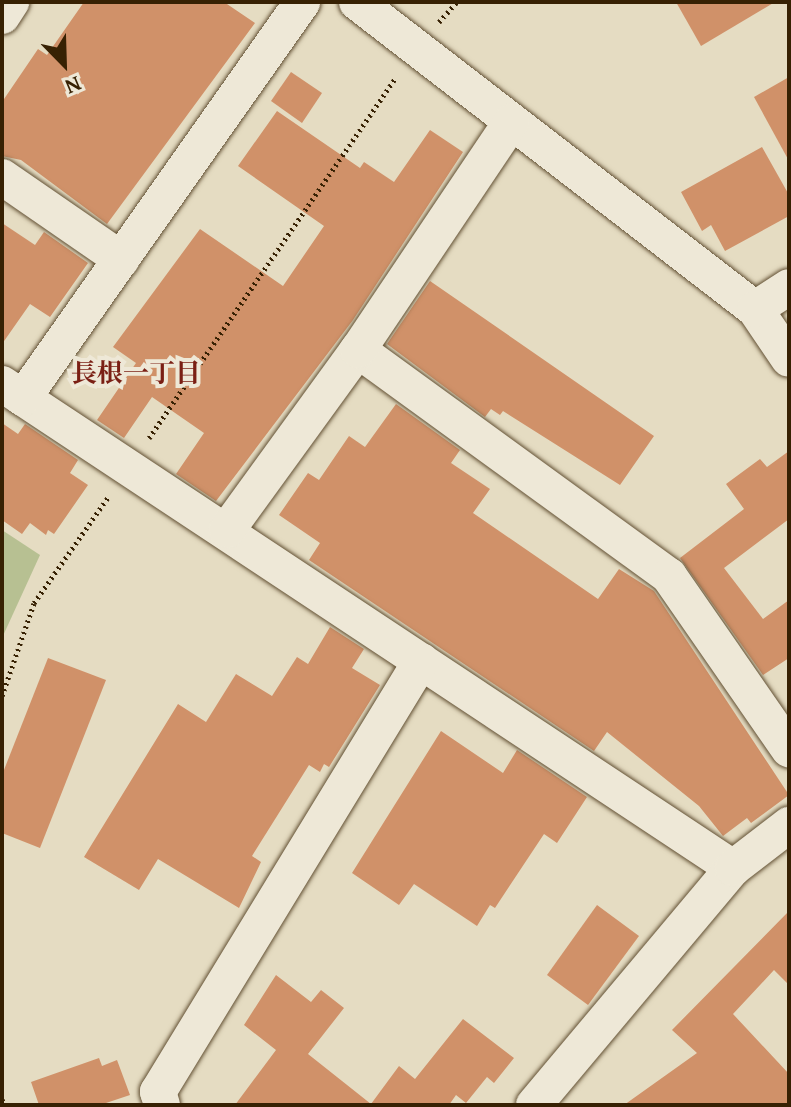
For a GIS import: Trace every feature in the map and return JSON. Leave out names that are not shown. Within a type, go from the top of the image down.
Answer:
[{"type":"street","points":[[2,16],[11,2]]},
{"type":"street","points":[[302,2],[121,259],[12,391],[227,530],[733,868]]},
{"type":"street","points":[[357,2],[407,25],[511,122],[755,309],[789,359]]},
{"type":"street","points":[[227,530],[358,350],[511,122]]},
{"type":"street","points":[[2,177],[121,259]]},
{"type":"street","points":[[755,309],[789,287]]},
{"type":"street","points":[[358,350],[669,576],[789,749]]},
{"type":"street","points":[[162,1105],[158,1092],[421,661]]},
{"type":"street","points":[[534,1105],[733,868],[789,825]]},
{"type":"path","points":[[2,696],[34,603],[129,467],[407,25],[457,2]]},
{"type":"path","points":[[2,1099],[4,1105]]},
{"type":"green space","points":[[2,530],[40,555],[2,638]]},
{"type":"building","points":[[84,2],[224,2],[255,23],[107,224],[21,160],[2,156],[2,102],[38,49],[47,55]]},
{"type":"building","points":[[676,2],[775,2],[701,46]]},
{"type":"building","points":[[291,72],[322,93],[302,123],[271,101]]},
{"type":"building","points":[[789,77],[789,161],[754,97]]},
{"type":"building","points":[[277,111],[360,168],[364,162],[394,182],[430,130],[463,152],[353,320],[216,501],[176,474],[204,433],[152,397],[124,438],[97,420],[136,363],[113,347],[200,229],[283,286],[324,226],[238,166]]},
{"type":"building","points":[[762,147],[789,195],[789,216],[725,251],[711,225],[702,231],[681,192]]},
{"type":"building","points":[[2,223],[35,245],[44,232],[88,263],[50,317],[30,304],[2,344]]},
{"type":"building","points":[[430,281],[654,436],[620,485],[503,411],[500,415],[491,409],[485,417],[387,344]]},
{"type":"building","points":[[396,404],[460,450],[451,463],[490,489],[473,513],[598,599],[619,569],[654,591],[789,795],[751,823],[747,818],[723,836],[699,806],[607,732],[594,751],[309,560],[320,543],[279,515],[308,473],[319,480],[349,436],[365,447]]},
{"type":"building","points":[[2,423],[18,434],[25,424],[78,460],[70,473],[88,485],[54,534],[48,530],[46,535],[30,523],[22,534],[2,520]]},
{"type":"building","points":[[789,451],[789,519],[724,568],[763,619],[789,600],[789,658],[763,675],[680,558],[744,509],[726,484],[760,459],[767,467]]},
{"type":"building","points":[[330,627],[364,649],[352,668],[380,685],[329,767],[324,764],[320,772],[309,765],[252,856],[261,862],[239,908],[158,859],[139,890],[84,857],[178,704],[206,722],[236,674],[272,696],[297,657],[308,664]]},
{"type":"building","points":[[48,658],[106,680],[40,848],[2,833],[2,775]]},
{"type":"building","points":[[441,731],[503,773],[517,750],[587,797],[557,843],[544,834],[495,908],[490,905],[477,926],[414,884],[399,905],[352,873]]},
{"type":"building","points":[[597,905],[639,936],[588,1005],[547,975]]},
{"type":"building","points":[[789,911],[789,985],[774,970],[733,1014],[789,1074],[789,1105],[624,1105],[697,1053],[672,1030]]},
{"type":"building","points":[[276,975],[311,1002],[321,990],[344,1008],[308,1054],[371,1104],[399,1066],[415,1079],[463,1019],[514,1058],[494,1083],[487,1077],[466,1103],[456,1095],[449,1105],[235,1105],[276,1050],[244,1025]]},
{"type":"building","points":[[99,1058],[102,1066],[117,1060],[130,1095],[100,1105],[39,1105],[31,1082]]},
{"type":"district","name":"長根一丁目","points":[[136,373]]}]
